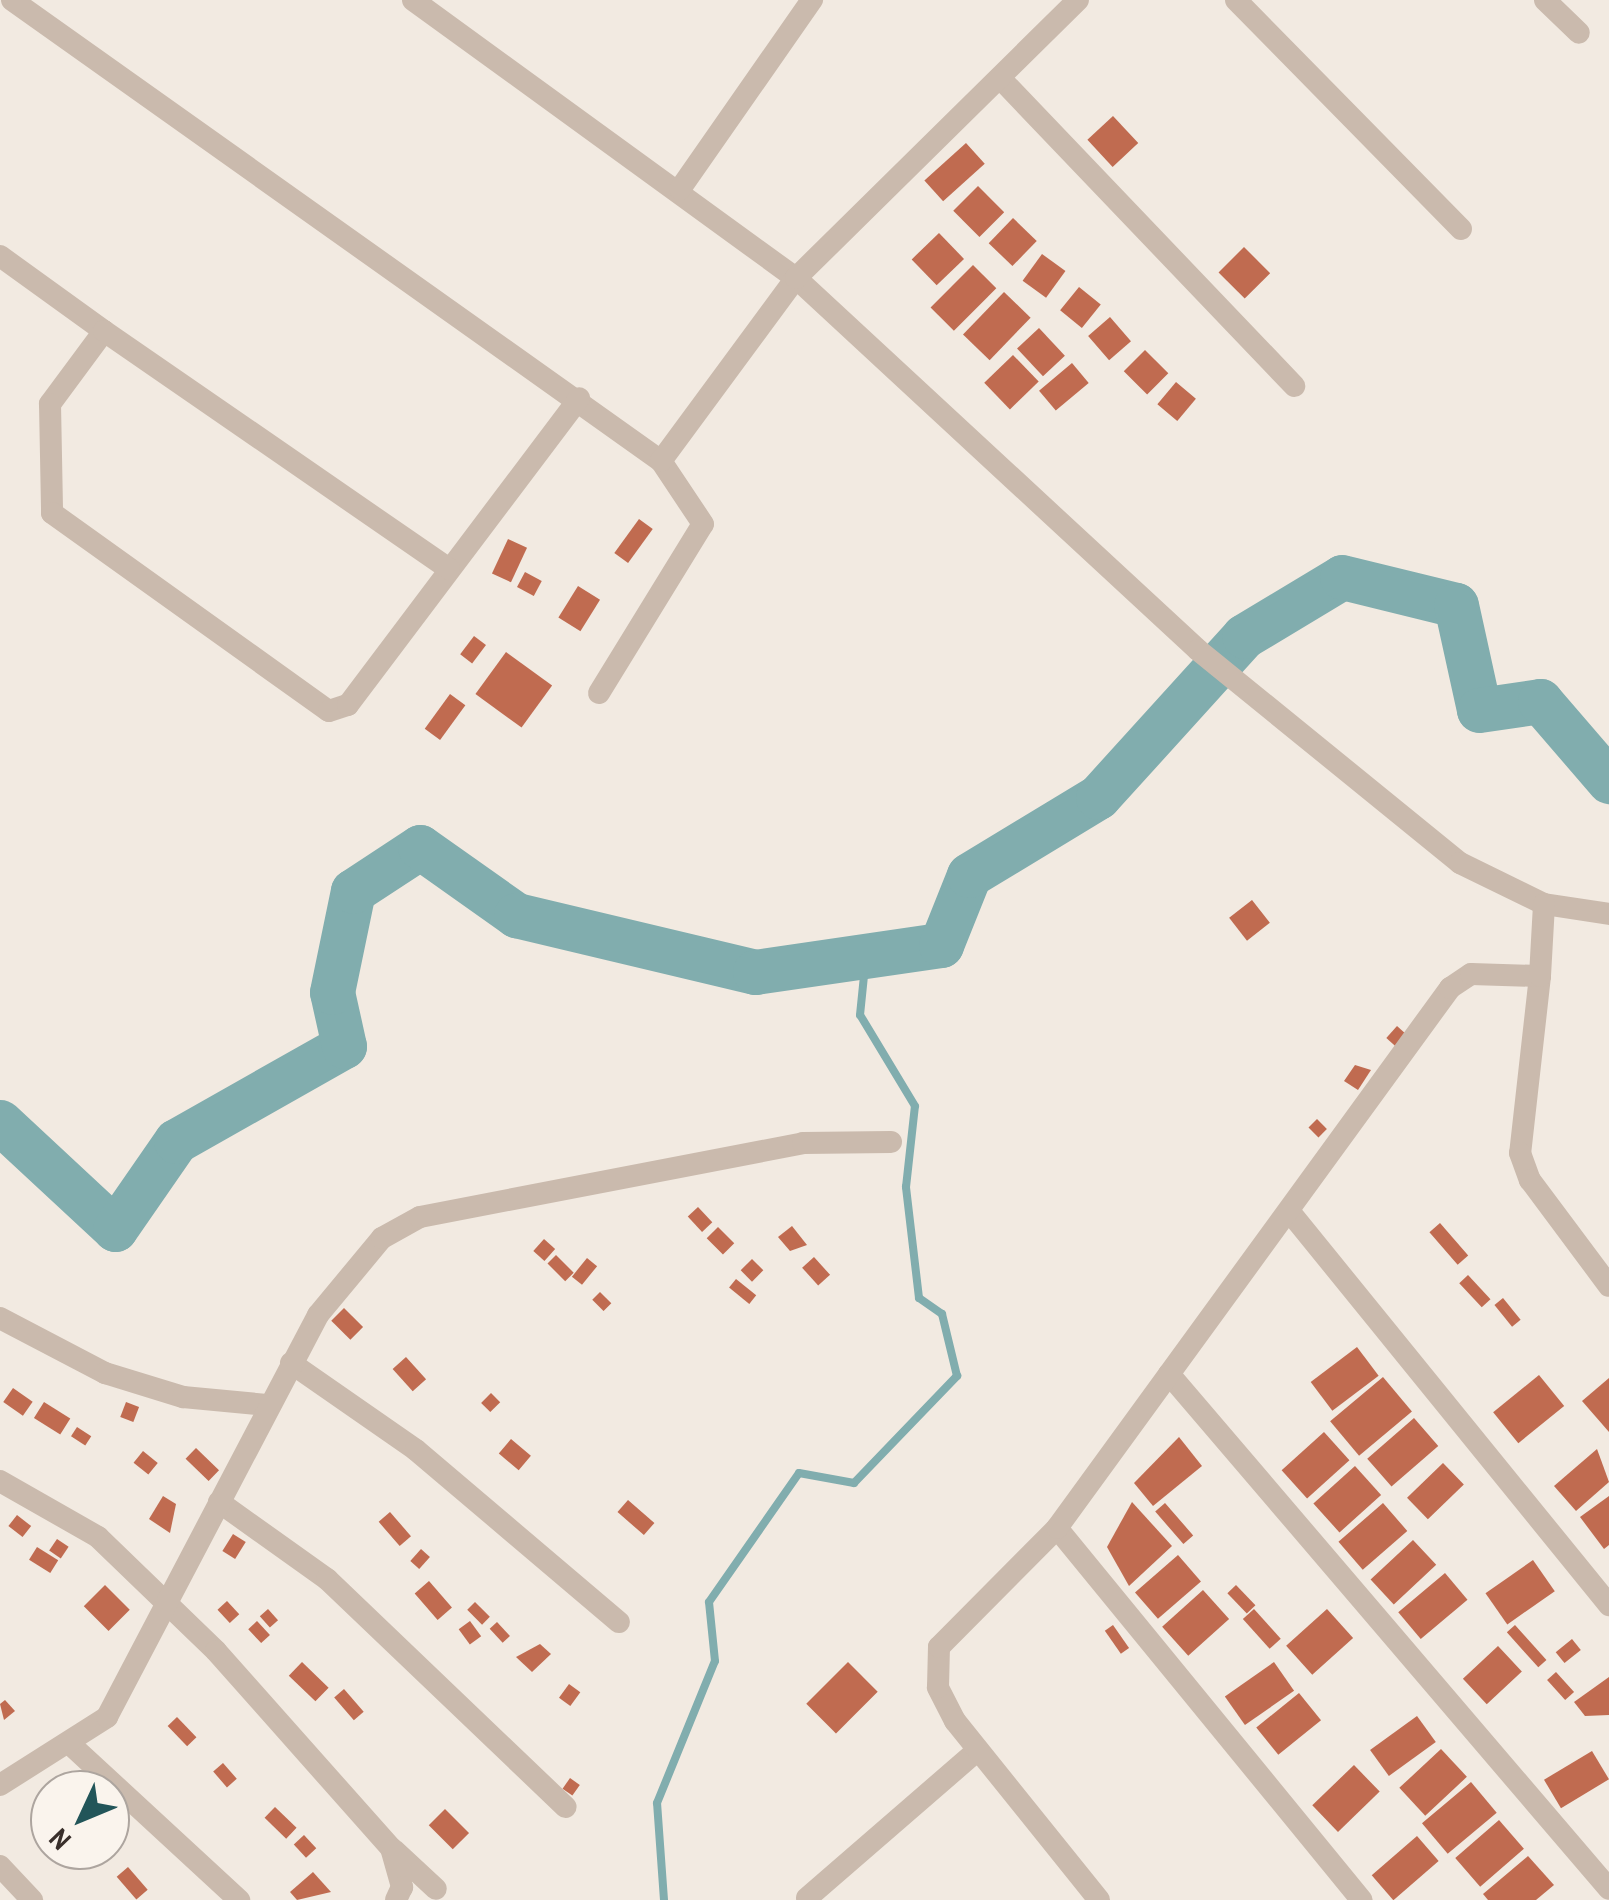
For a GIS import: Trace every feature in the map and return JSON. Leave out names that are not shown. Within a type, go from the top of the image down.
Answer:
[{"type":"street","points":[[12,0],[579,398],[661,460],[703,524],[598,693]]},
{"type":"street","points":[[413,0],[680,189],[796,278],[1198,650],[1248,686],[1460,863],[1544,904],[1609,914]]},
{"type":"street","points":[[680,189],[812,0]]},
{"type":"street","points":[[661,460],[796,278],[1078,0]]},
{"type":"street","points":[[1236,0],[1461,229]]},
{"type":"street","points":[[1545,0],[1578,33]]},
{"type":"street","points":[[1000,78],[1294,386]]},
{"type":"street","points":[[0,256],[104,332],[449,568]]},
{"type":"street","points":[[104,332],[50,404],[52,513],[323,708],[348,705],[579,398]]},
{"type":"street","points":[[1544,904],[1520,1153],[1530,1180],[1609,1286]]},
{"type":"street","points":[[1099,1900],[978,1750],[938,1687],[939,1647],[1057,1528],[1450,988],[1471,974],[1540,976]]},
{"type":"street","points":[[1,1783],[71,1745],[107,1717],[167,1608],[268,1406],[356,1263],[420,1217],[803,1144],[891,1142]]},
{"type":"street","points":[[1289,1210],[1609,1605]]},
{"type":"street","points":[[0,1318],[106,1372],[183,1397],[268,1406]]},
{"type":"street","points":[[292,1364],[416,1450],[619,1622]]},
{"type":"street","points":[[1168,1374],[1609,1889]]},
{"type":"street","points":[[0,1481],[98,1538],[391,1848],[444,1895]]},
{"type":"street","points":[[220,1502],[327,1579],[566,1807]]},
{"type":"street","points":[[1057,1528],[1362,1900]]},
{"type":"street","points":[[71,1745],[239,1900]]},
{"type":"street","points":[[807,1898],[978,1750]]},
{"type":"street","points":[[391,1848],[396,1900],[444,1895]]},
{"type":"street","points":[[0,1866],[32,1900]]},
{"type":"building","points":[[1113,116],[1138,143],[1113,167],[1087,140]]},
{"type":"building","points":[[966,143],[985,164],[943,201],[924,180]]},
{"type":"building","points":[[978,186],[1004,212],[979,237],[953,211]]},
{"type":"building","points":[[1013,218],[1037,241],[1012,266],[989,243]]},
{"type":"building","points":[[939,233],[964,259],[937,285],[912,259]]},
{"type":"building","points":[[1244,247],[1270,273],[1245,299],[1219,272]]},
{"type":"building","points":[[1042,254],[1065,271],[1046,298],[1023,281]]},
{"type":"building","points":[[973,265],[996,288],[954,331],[931,307]]},
{"type":"building","points":[[1079,287],[1101,305],[1082,328],[1060,310]]},
{"type":"building","points":[[1004,292],[1031,318],[990,360],[963,334]]},
{"type":"building","points":[[1110,317],[1131,341],[1109,360],[1088,336]]},
{"type":"building","points":[[1039,328],[1065,356],[1043,376],[1017,348]]},
{"type":"building","points":[[1145,350],[1168,373],[1147,395],[1124,371]]},
{"type":"building","points":[[1013,355],[1039,382],[1010,409],[984,383]]},
{"type":"building","points":[[1072,363],[1089,383],[1056,411],[1039,391]]},
{"type":"building","points":[[1176,382],[1196,399],[1177,421],[1157,404]]},
{"type":"building","points":[[639,519],[653,529],[628,563],[614,553]]},
{"type":"building","points":[[508,539],[527,548],[511,582],[492,573]]},
{"type":"building","points":[[525,572],[542,581],[534,596],[517,587]]},
{"type":"building","points":[[578,586],[600,600],[580,631],[558,617]]},
{"type":"building","points":[[474,636],[486,645],[472,663],[460,654]]},
{"type":"building","points":[[506,652],[552,686],[522,728],[475,694]]},
{"type":"building","points":[[450,694],[465,705],[440,740],[425,729]]},
{"type":"building","points":[[1252,900],[1270,923],[1247,941],[1229,918]]},
{"type":"building","points":[[1397,1026],[1406,1034],[1395,1046],[1386,1038]]},
{"type":"building","points":[[1355,1065],[1371,1070],[1358,1090],[1344,1081]]},
{"type":"building","points":[[1317,1119],[1327,1129],[1318,1137],[1309,1127]]},
{"type":"building","points":[[698,1207],[712,1222],[702,1232],[688,1217]]},
{"type":"building","points":[[1440,1223],[1468,1255],[1458,1265],[1429,1232]]},
{"type":"building","points":[[792,1226],[807,1245],[790,1251],[778,1237]]},
{"type":"building","points":[[718,1227],[734,1243],[723,1255],[707,1238]]},
{"type":"building","points":[[544,1239],[555,1249],[544,1261],[533,1251]]},
{"type":"building","points":[[556,1255],[574,1273],[565,1281],[548,1263]]},
{"type":"building","points":[[814,1257],[830,1275],[818,1286],[802,1268]]},
{"type":"building","points":[[587,1258],[597,1266],[582,1285],[572,1277]]},
{"type":"building","points":[[752,1259],[763,1270],[752,1282],[741,1270]]},
{"type":"building","points":[[1468,1275],[1491,1299],[1482,1307],[1459,1283]]},
{"type":"building","points":[[736,1279],[756,1295],[749,1304],[729,1288]]},
{"type":"building","points":[[600,1292],[611,1303],[604,1311],[592,1300]]},
{"type":"building","points":[[1503,1298],[1521,1320],[1512,1327],[1494,1305]]},
{"type":"building","points":[[344,1308],[363,1327],[350,1340],[331,1321]]},
{"type":"building","points":[[1357,1347],[1379,1376],[1332,1411],[1311,1382]]},
{"type":"building","points":[[406,1357],[426,1379],[413,1391],[393,1369]]},
{"type":"building","points":[[1539,1375],[1564,1406],[1518,1443],[1493,1412]]},
{"type":"building","points":[[1383,1377],[1412,1411],[1359,1456],[1330,1421]]},
{"type":"building","points":[[1609,1378],[1609,1432],[1582,1401]]},
{"type":"building","points":[[13,1388],[33,1402],[23,1416],[3,1402]]},
{"type":"building","points":[[491,1393],[500,1402],[490,1412],[481,1403]]},
{"type":"building","points":[[44,1402],[70,1418],[60,1435],[34,1418]]},
{"type":"building","points":[[126,1402],[139,1407],[133,1422],[120,1417]]},
{"type":"building","points":[[1414,1418],[1438,1446],[1391,1487],[1367,1459]]},
{"type":"building","points":[[77,1427],[91,1436],[85,1445],[71,1436]]},
{"type":"building","points":[[1324,1432],[1349,1460],[1307,1498],[1282,1470]]},
{"type":"building","points":[[1179,1437],[1202,1466],[1153,1506],[1134,1483]]},
{"type":"building","points":[[511,1439],[531,1456],[519,1470],[499,1454]]},
{"type":"building","points":[[196,1448],[219,1470],[209,1481],[186,1459]]},
{"type":"building","points":[[1597,1449],[1609,1482],[1576,1511],[1554,1486]]},
{"type":"building","points":[[143,1451],[158,1463],[148,1475],[134,1463]]},
{"type":"building","points":[[1443,1463],[1464,1485],[1428,1519],[1407,1498]]},
{"type":"building","points":[[1355,1466],[1381,1495],[1339,1532],[1313,1503]]},
{"type":"building","points":[[163,1496],[176,1504],[170,1533],[149,1519]]},
{"type":"building","points":[[1609,1496],[1609,1545],[1604,1549],[1580,1517]]},
{"type":"building","points":[[628,1500],[654,1523],[644,1535],[618,1512]]},
{"type":"building","points":[[1132,1502],[1172,1546],[1129,1586],[1107,1547]]},
{"type":"building","points":[[1165,1503],[1193,1535],[1183,1544],[1155,1512]]},
{"type":"building","points":[[1383,1503],[1407,1531],[1363,1570],[1338,1542]]},
{"type":"building","points":[[390,1512],[411,1536],[400,1546],[379,1522]]},
{"type":"building","points":[[17,1515],[31,1526],[23,1537],[8,1526]]},
{"type":"building","points":[[233,1534],[246,1542],[235,1559],[222,1551]]},
{"type":"building","points":[[57,1539],[69,1547],[61,1558],[49,1551]]},
{"type":"building","points":[[1413,1540],[1436,1565],[1394,1604],[1371,1580]]},
{"type":"building","points":[[37,1547],[58,1560],[50,1573],[29,1560]]},
{"type":"building","points":[[421,1549],[430,1557],[419,1569],[410,1561]]},
{"type":"building","points":[[1178,1555],[1201,1581],[1158,1619],[1135,1592]]},
{"type":"building","points":[[1533,1560],[1555,1591],[1507,1624],[1485,1593]]},
{"type":"building","points":[[1445,1573],[1467,1600],[1421,1639],[1398,1612]]},
{"type":"building","points":[[429,1581],[452,1607],[438,1620],[415,1593]]},
{"type":"building","points":[[105,1585],[130,1610],[109,1631],[84,1606]]},
{"type":"building","points":[[1236,1585],[1255,1605],[1247,1613],[1227,1593]]},
{"type":"building","points":[[1203,1590],[1229,1619],[1188,1656],[1162,1627]]},
{"type":"building","points":[[227,1601],[239,1614],[230,1623],[217,1610]]},
{"type":"building","points":[[475,1602],[490,1617],[482,1625],[467,1610]]},
{"type":"building","points":[[268,1609],[278,1620],[270,1628],[260,1616]]},
{"type":"building","points":[[1254,1609],[1281,1639],[1270,1649],[1243,1619]]},
{"type":"building","points":[[1327,1609],[1353,1638],[1312,1675],[1286,1646]]},
{"type":"building","points":[[257,1621],[270,1635],[261,1643],[248,1629]]},
{"type":"building","points":[[470,1621],[481,1636],[470,1645],[459,1629]]},
{"type":"building","points":[[497,1622],[510,1636],[503,1643],[490,1629]]},
{"type":"building","points":[[1113,1625],[1129,1648],[1121,1654],[1105,1631]]},
{"type":"building","points":[[1515,1625],[1546,1660],[1538,1667],[1507,1632]]},
{"type":"building","points":[[1572,1639],[1581,1650],[1564,1663],[1556,1652]]},
{"type":"building","points":[[540,1644],[551,1654],[532,1672],[516,1657]]},
{"type":"building","points":[[1498,1646],[1522,1672],[1487,1704],[1463,1679]]},
{"type":"building","points":[[302,1662],[329,1688],[315,1701],[289,1676]]},
{"type":"building","points":[[848,1662],[878,1692],[836,1733],[806,1704]]},
{"type":"building","points":[[1274,1662],[1294,1691],[1245,1725],[1225,1696]]},
{"type":"building","points":[[1556,1672],[1574,1692],[1565,1700],[1547,1680]]},
{"type":"building","points":[[1609,1677],[1609,1715],[1585,1716],[1574,1702]]},
{"type":"building","points":[[569,1684],[580,1692],[570,1706],[559,1698]]},
{"type":"building","points":[[344,1689],[364,1712],[354,1720],[334,1698]]},
{"type":"building","points":[[1299,1693],[1321,1720],[1278,1755],[1256,1728]]},
{"type":"building","points":[[5,1700],[15,1711],[4,1720],[0,1704]]},
{"type":"building","points":[[1417,1716],[1436,1742],[1389,1776],[1370,1750]]},
{"type":"building","points":[[177,1717],[196,1737],[187,1746],[168,1726]]},
{"type":"building","points":[[1441,1749],[1467,1777],[1425,1816],[1399,1788]]},
{"type":"building","points":[[1592,1751],[1609,1779],[1561,1808],[1544,1780]]},
{"type":"building","points":[[223,1763],[237,1779],[227,1787],[213,1772]]},
{"type":"building","points":[[1354,1765],[1380,1792],[1338,1832],[1312,1805]]},
{"type":"building","points":[[570,1778],[580,1785],[572,1796],[563,1789]]},
{"type":"building","points":[[1471,1782],[1497,1813],[1448,1854],[1422,1823]]},
{"type":"building","points":[[275,1807],[297,1828],[286,1839],[265,1818]]},
{"type":"building","points":[[445,1809],[469,1833],[453,1849],[429,1825]]},
{"type":"building","points":[[1499,1820],[1524,1849],[1480,1887],[1455,1858]]},
{"type":"building","points":[[304,1835],[316,1848],[306,1858],[294,1845]]},
{"type":"building","points":[[1417,1836],[1439,1861],[1394,1900],[1372,1875]]},
{"type":"building","points":[[1528,1856],[1554,1885],[1536,1900],[1488,1900],[1483,1894]]},
{"type":"building","points":[[130,1869],[148,1890],[136,1899],[117,1877],[125,1870]]},
{"type":"building","points":[[313,1872],[331,1892],[297,1900],[290,1892]]},
{"type":"waterway","points":[[0,1122],[115,1229],[176,1141],[344,1046],[332,992],[353,891],[420,847],[516,915],[755,972],[941,945],[969,875],[1098,797],[1244,636],[1342,577],[1456,605],[1479,710],[1540,701],[1609,781]]},
{"type":"waterway","points":[[664,1900],[657,1803],[715,1661],[709,1602],[799,1473],[854,1483],[957,1376],[942,1314],[919,1298],[906,1187],[915,1106],[860,1015],[866,956]]}]
